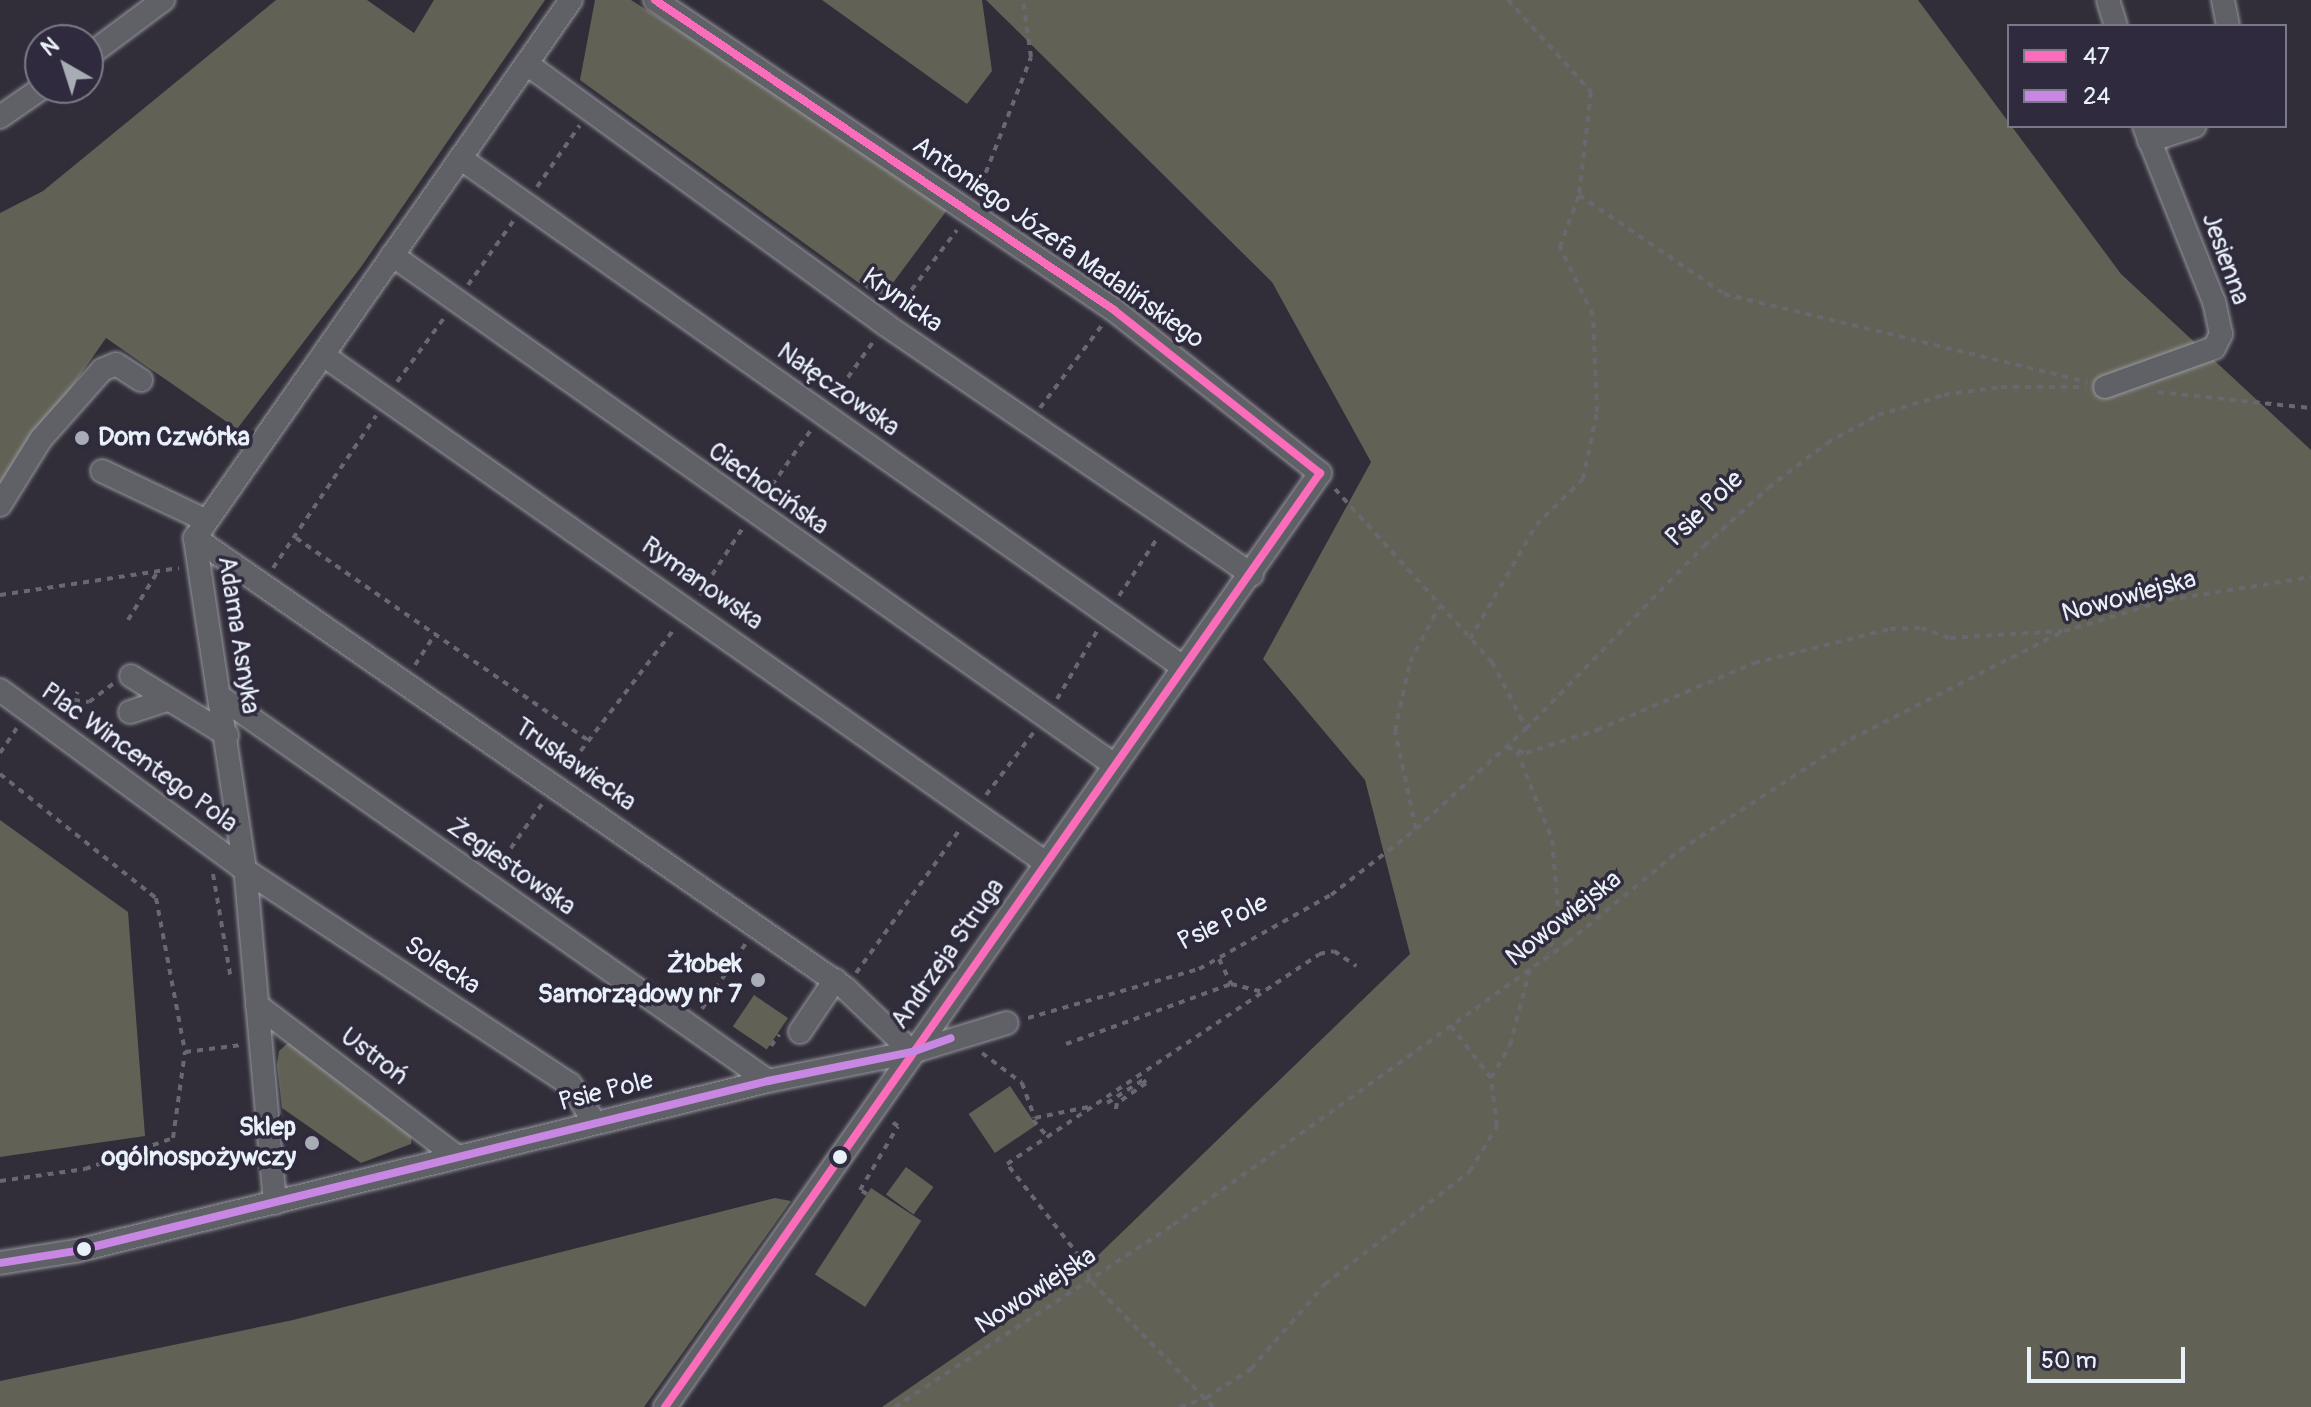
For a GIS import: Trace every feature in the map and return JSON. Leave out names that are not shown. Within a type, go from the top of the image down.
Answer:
[{"type":"street","points":[[104,44],[163,0]]},
{"type":"street","name":"Adama Asnyka","points":[[275,1203],[250,1044],[257,1005],[245,870],[222,698],[197,565],[201,530],[571,0]]},
{"type":"street","name":"Antoniego Józefa Madalińskiego","points":[[655,0],[1114,310],[1320,473]]},
{"type":"street","points":[[2108,0],[2115,24]]},
{"type":"street","points":[[2223,0],[2228,24]]},
{"type":"street","name":"Krynicka","points":[[527,64],[1029,422],[1252,575]]},
{"type":"street","points":[[0,117],[24,100]]},
{"type":"street","points":[[2146,133],[2181,128]]},
{"type":"street","name":"Jesienna","points":[[2105,387],[2214,348],[2221,334],[2214,302],[2146,133]]},
{"type":"street","name":"Nałęczowska","points":[[460,158],[1183,667]]},
{"type":"street","name":"Ciechocińska","points":[[392,255],[1113,764]]},
{"type":"street","name":"Rymanowska","points":[[323,355],[689,609],[1046,863]]},
{"type":"street","points":[[0,505],[41,439],[102,370],[116,364],[141,380]]},
{"type":"street","name":"Truskawiecka","points":[[102,471],[201,530],[263,583],[840,984],[912,1052]]},
{"type":"street","points":[[1252,575],[1320,473]]},
{"type":"street","name":"Andrzeja Struga","points":[[665,1407],[1113,764],[1252,575]]},
{"type":"street","points":[[126,677],[227,735]]},
{"type":"street","name":"Plac Wincentego Pola","points":[[0,690],[28,713],[186,822],[245,870]]},
{"type":"street","name":"Żegiestowska","points":[[222,698],[768,1081]]},
{"type":"street","points":[[130,712],[167,700]]},
{"type":"street","name":"Solecka","points":[[245,870],[570,1084],[595,1123]]},
{"type":"street","points":[[800,1032],[840,984]]},
{"type":"street","name":"Ustroń","points":[[257,1005],[456,1156]]},
{"type":"street","name":"Psie Pole","points":[[0,1263],[76,1251],[768,1081],[912,1052],[1007,1023]]},
{"type":"path","points":[[1470,639],[1536,525],[1583,479],[1597,412],[1593,315],[1560,247],[1579,195],[1591,92],[1508,0]]},
{"type":"path","points":[[263,583],[387,399],[590,110]]},
{"type":"path","points":[[1579,195],[1724,294],[2105,387]]},
{"type":"path","points":[[1029,422],[1114,310]]},
{"type":"path","points":[[841,388],[856,367]]},
{"type":"path","name":"Psie Pole","points":[[1007,1023],[1130,991],[1219,959],[1298,916],[1416,829],[1526,729],[1704,546],[1768,488],[1827,443],[1878,415],[1944,395],[2001,387],[2105,387]]},
{"type":"path","points":[[2151,391],[2311,408]]},
{"type":"path","points":[[774,482],[788,461]]},
{"type":"path","points":[[1320,473],[1492,662],[1526,729]]},
{"type":"path","points":[[840,984],[1046,717],[1107,614],[1170,519]]},
{"type":"path","points":[[296,538],[588,740]]},
{"type":"path","points":[[486,884],[555,785],[689,609],[722,560]]},
{"type":"path","points":[[0,595],[197,565]]},
{"type":"path","points":[[128,620],[158,571]]},
{"type":"path","name":"Nowowiejska","points":[[895,1407],[1089,1279],[1451,1026],[1549,956],[1680,850],[1851,739],[2064,631],[2168,600],[2311,577]]},
{"type":"path","points":[[1416,829],[1395,731],[1410,662],[1440,606]]},
{"type":"path","points":[[1507,747],[1526,753],[1597,730],[1754,663],[1890,629],[1921,628],[1950,638],[2064,631]]},
{"type":"path","points":[[404,682],[436,633]]},
{"type":"path","points":[[74,700],[89,702],[126,677]]},
{"type":"path","points":[[67,710],[78,692]]},
{"type":"path","points":[[0,753],[28,713]]},
{"type":"path","points":[[1517,749],[1552,840],[1559,918],[1549,956]]},
{"type":"path","points":[[0,774],[156,898],[185,1052],[173,1138],[85,1169],[0,1181]]},
{"type":"path","points":[[211,867],[220,889],[232,983]]},
{"type":"path","points":[[702,1010],[746,943],[753,948]]},
{"type":"path","points":[[1213,1407],[1089,1279],[1087,1266],[1007,1164],[1326,951],[1342,955],[1356,966]]},
{"type":"path","points":[[1219,959],[1231,984]]},
{"type":"path","points":[[1491,1078],[1510,1045],[1530,969]]},
{"type":"path","points":[[1066,1044],[1231,984],[1263,992]]},
{"type":"path","points":[[1180,1407],[1206,1398],[1251,1369],[1325,1284],[1470,1171],[1497,1126],[1491,1078],[1451,1026]]},
{"type":"path","points":[[238,1030],[250,1044]]},
{"type":"path","points":[[185,1052],[250,1044]]},
{"type":"path","points":[[241,1059],[250,1044]]},
{"type":"path","points":[[976,1051],[1022,1083],[1034,1119],[1048,1137]]},
{"type":"path","points":[[1107,1103],[1143,1080],[1146,1083],[1117,1103],[1115,1113]]},
{"type":"path","points":[[1034,1119],[1091,1107]]},
{"type":"path","points":[[867,1194],[860,1190],[898,1126],[886,1117]]},
{"type":"shaded area","points":[[276,0],[367,0],[414,33],[434,0],[545,0],[361,267],[237,429],[106,338],[0,490],[0,213],[43,191]]},
{"type":"shaded area","points":[[595,0],[631,0],[953,202],[881,299],[580,80]]},
{"type":"shaded area","points":[[822,0],[982,0],[992,71],[967,104]]},
{"type":"shaded area","points":[[986,0],[1918,0],[2007,120],[2007,128],[2013,128],[2121,274],[2311,450],[2311,1407],[882,1407],[1087,1266],[1410,954],[1365,780],[1263,659],[1371,462],[1272,282]]},
{"type":"shaded area","points":[[0,820],[128,912],[145,1136],[0,1157]]},
{"type":"shaded area","points":[[754,995],[788,1018],[767,1049],[733,1027]]},
{"type":"shaded area","points":[[289,1042],[412,1132],[411,1144],[361,1163],[282,1108],[277,1065],[279,1051]]},
{"type":"shaded area","points":[[1010,1086],[1036,1125],[995,1153],[969,1114]]},
{"type":"shaded area","points":[[906,1167],[934,1187],[914,1214],[886,1195]]},
{"type":"shaded area","points":[[871,1188],[921,1221],[865,1307],[815,1274]]},
{"type":"shaded area","points":[[775,1198],[791,1201],[644,1407],[0,1407],[0,1381],[293,1320]]},
{"type":"transit line","name":"47","points":[[655,0],[1114,310],[1320,473],[665,1407]]},
{"type":"transit line","name":"24","points":[[0,1263],[76,1251],[768,1081],[912,1052],[951,1038]]},
{"type":"place","name":"Dom Czwórka","points":[[82,438]]},
{"type":"place","name":"Żłobek Samorządowy nr 7","points":[[758,980]]},
{"type":"place","name":"Sklep ogólnospożywczy","points":[[312,1143]]}]
